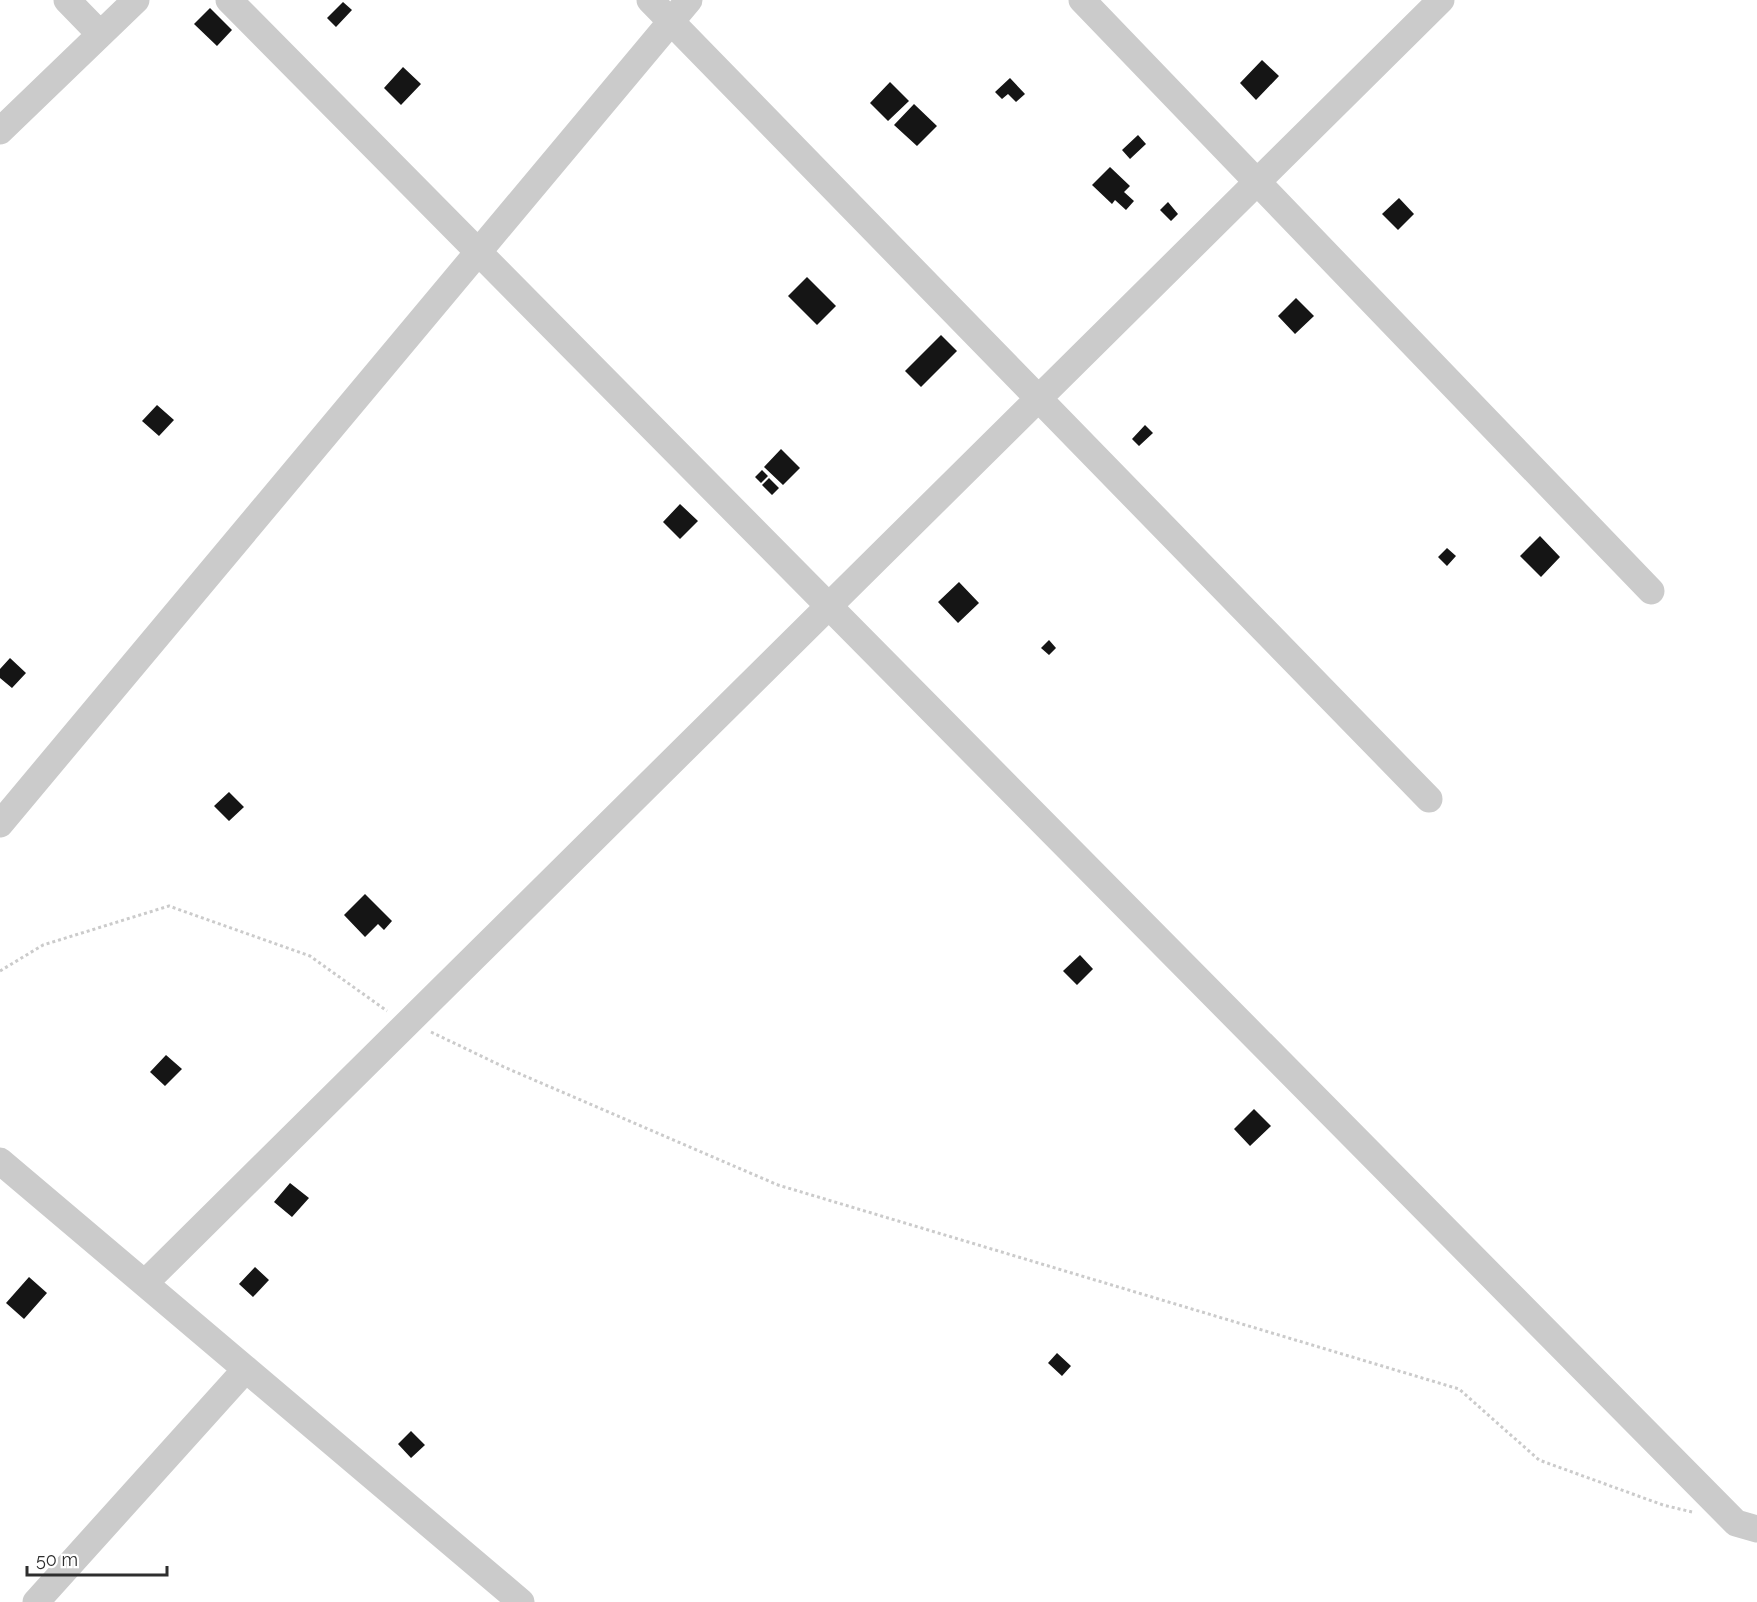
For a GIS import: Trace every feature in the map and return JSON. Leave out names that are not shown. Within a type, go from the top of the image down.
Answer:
[{"type":"street","points":[[67,0],[100,34]]},
{"type":"street","points":[[0,130],[136,0]]},
{"type":"street","points":[[229,0],[1736,1523],[1757,1529]]},
{"type":"street","points":[[650,0],[1429,799]]},
{"type":"street","points":[[0,824],[689,0]]},
{"type":"street","points":[[1082,0],[1651,591]]},
{"type":"street","points":[[145,1283],[1441,0]]},
{"type":"street","points":[[0,1161],[521,1602]]},
{"type":"street","points":[[36,1602],[246,1369]]},
{"type":"path","points":[[0,971],[43,945],[169,906],[310,956],[381,1008],[409,1022],[504,1067],[778,1185],[1459,1389],[1539,1460],[1663,1505],[1694,1513]]},
{"type":"building","points":[[343,2],[352,10],[336,27],[327,18]]},
{"type":"building","points":[[210,8],[232,30],[217,46],[194,24]]},
{"type":"building","points":[[1262,60],[1279,76],[1256,100],[1240,83]]},
{"type":"building","points":[[403,67],[421,84],[401,105],[384,88]]},
{"type":"building","points":[[1010,78],[1025,94],[1016,102],[1008,94],[1002,99],[995,92]]},
{"type":"building","points":[[890,82],[909,101],[888,121],[870,103]]},
{"type":"building","points":[[914,104],[937,126],[917,146],[894,125]]},
{"type":"building","points":[[1138,135],[1146,144],[1130,159],[1122,150]]},
{"type":"building","points":[[1110,167],[1130,186],[1124,192],[1134,201],[1126,210],[1115,200],[1112,204],[1092,185]]},
{"type":"building","points":[[1399,198],[1414,214],[1398,230],[1382,214]]},
{"type":"building","points":[[1168,202],[1178,214],[1171,221],[1160,210]]},
{"type":"building","points":[[807,277],[836,306],[817,325],[788,296]]},
{"type":"building","points":[[1296,298],[1314,316],[1295,334],[1278,316]]},
{"type":"building","points":[[941,335],[957,351],[921,387],[905,371]]},
{"type":"building","points":[[157,405],[174,420],[159,436],[142,421]]},
{"type":"building","points":[[1145,425],[1153,433],[1139,446],[1132,439]]},
{"type":"building","points":[[781,449],[800,468],[783,485],[764,467]]},
{"type":"building","points":[[762,470],[768,476],[761,483],[755,477]]},
{"type":"building","points":[[769,478],[779,488],[772,495],[762,485]]},
{"type":"building","points":[[680,504],[698,521],[680,539],[663,522]]},
{"type":"building","points":[[1540,536],[1560,557],[1541,577],[1520,556]]},
{"type":"building","points":[[1447,548],[1456,556],[1447,566],[1438,557]]},
{"type":"building","points":[[959,582],[979,603],[958,623],[938,602]]},
{"type":"building","points":[[1049,640],[1056,648],[1049,655],[1041,648]]},
{"type":"building","points":[[10,658],[26,673],[12,688],[0,678],[0,669]]},
{"type":"building","points":[[229,792],[244,807],[229,821],[214,806]]},
{"type":"building","points":[[365,894],[392,921],[384,930],[378,924],[365,937],[344,915]]},
{"type":"building","points":[[1080,955],[1093,969],[1077,985],[1063,971]]},
{"type":"building","points":[[166,1055],[182,1069],[165,1086],[150,1072]]},
{"type":"building","points":[[1254,1109],[1271,1126],[1250,1146],[1234,1129]]},
{"type":"building","points":[[290,1183],[309,1198],[292,1217],[274,1202]]},
{"type":"building","points":[[255,1267],[269,1280],[253,1297],[239,1284]]},
{"type":"building","points":[[29,1277],[47,1293],[24,1319],[6,1303]]},
{"type":"building","points":[[1057,1353],[1071,1366],[1062,1376],[1048,1363]]},
{"type":"building","points":[[411,1431],[425,1445],[411,1458],[398,1444]]}]
